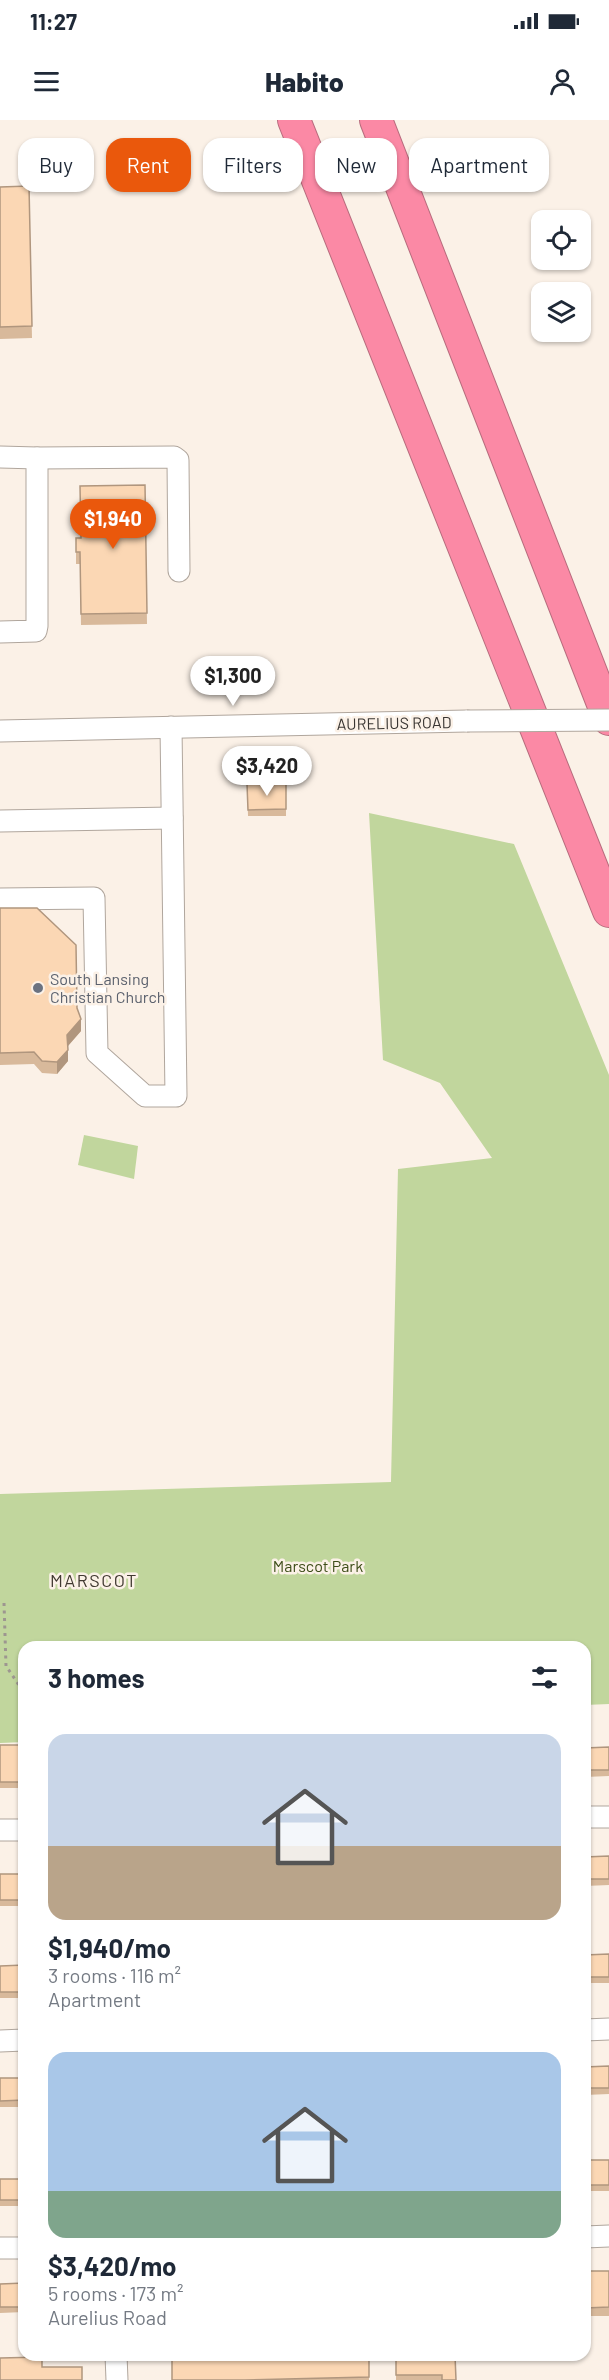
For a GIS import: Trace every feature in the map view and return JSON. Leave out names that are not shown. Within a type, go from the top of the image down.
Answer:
[{"type":"highway","points":[[294,120],[609,911]]},
{"type":"highway","points":[[376,120],[609,719]]},
{"type":"street","points":[[0,457],[174,457],[178,460],[179,571]]},
{"type":"street","points":[[0,632],[36,631],[38,626],[37,458]]},
{"type":"street","name":"AURELIUS ROAD","points":[[0,731],[609,719]]},
{"type":"street","points":[[0,899],[94,898],[97,1053],[145,1096],[176,1096],[171,728]]},
{"type":"street","points":[[0,820],[172,818]]},
{"type":"street","points":[[591,1817],[609,1817]]},
{"type":"street","points":[[0,1830],[18,1830]]},
{"type":"street","points":[[591,2030],[609,2029]]},
{"type":"street","points":[[0,2041],[18,2040]]},
{"type":"street","points":[[591,2237],[609,2236]]},
{"type":"street","points":[[0,2248],[18,2248]]},
{"type":"street","points":[[116,2361],[117,2380]]},
{"type":"path","points":[[4,1603],[6,1666],[18,1684]]},
{"type":"green space","name":"Marscot Park","points":[[369,813],[514,844],[609,1075],[609,1704],[591,1705],[591,1641],[18,1641],[18,1742],[0,1743],[0,1494],[391,1482],[398,1169],[492,1158],[440,1083],[383,1060]]},
{"type":"green space","points":[[84,1135],[138,1146],[134,1179],[78,1165]]},
{"type":"building","points":[[18,186],[18,192],[29,192],[32,326],[0,327],[0,187]]},
{"type":"building","points":[[145,485],[147,613],[81,614],[80,552],[76,552],[76,538],[81,538],[80,486]]},
{"type":"building","points":[[247,784],[286,784],[286,809],[248,810]]},
{"type":"building","name":"South Lansing Christian Church","points":[[0,908],[37,908],[76,945],[77,1008],[81,1019],[67,1035],[68,1050],[57,1062],[42,1061],[34,1052],[0,1053]]},
{"type":"building","points":[[0,1745],[18,1745],[18,1782],[0,1782]]},
{"type":"building","points":[[609,1747],[609,1770],[591,1770],[591,1748]]},
{"type":"building","points":[[609,1856],[609,1879],[591,1879],[591,1857]]},
{"type":"building","points":[[0,1874],[18,1874],[18,1900],[0,1900]]},
{"type":"building","points":[[609,1954],[609,1977],[591,1977],[591,1955]]},
{"type":"building","points":[[18,1965],[18,1992],[0,1992],[0,1966]]},
{"type":"building","points":[[609,2066],[609,2088],[591,2088],[591,2067]]},
{"type":"building","points":[[0,2078],[18,2078],[18,2100],[0,2101]]},
{"type":"building","points":[[591,2160],[609,2160],[609,2185],[591,2185]]},
{"type":"building","points":[[0,2179],[18,2179],[18,2200],[0,2200]]},
{"type":"building","points":[[591,2271],[609,2271],[609,2307],[591,2308]]},
{"type":"building","points":[[18,2283],[18,2307],[0,2307],[0,2284]]},
{"type":"building","points":[[0,2358],[42,2361],[42,2367],[82,2367],[82,2380],[0,2380]]},
{"type":"building","points":[[172,2361],[369,2361],[369,2377],[172,2380]]},
{"type":"building","points":[[396,2361],[455,2361],[456,2380],[442,2380],[442,2375],[396,2375]]},
{"type":"place","name":"South Lansing Christian Church","points":[[38,988]]},
{"type":"district","name":"MARSCOT","points":[[94,1581]]}]
